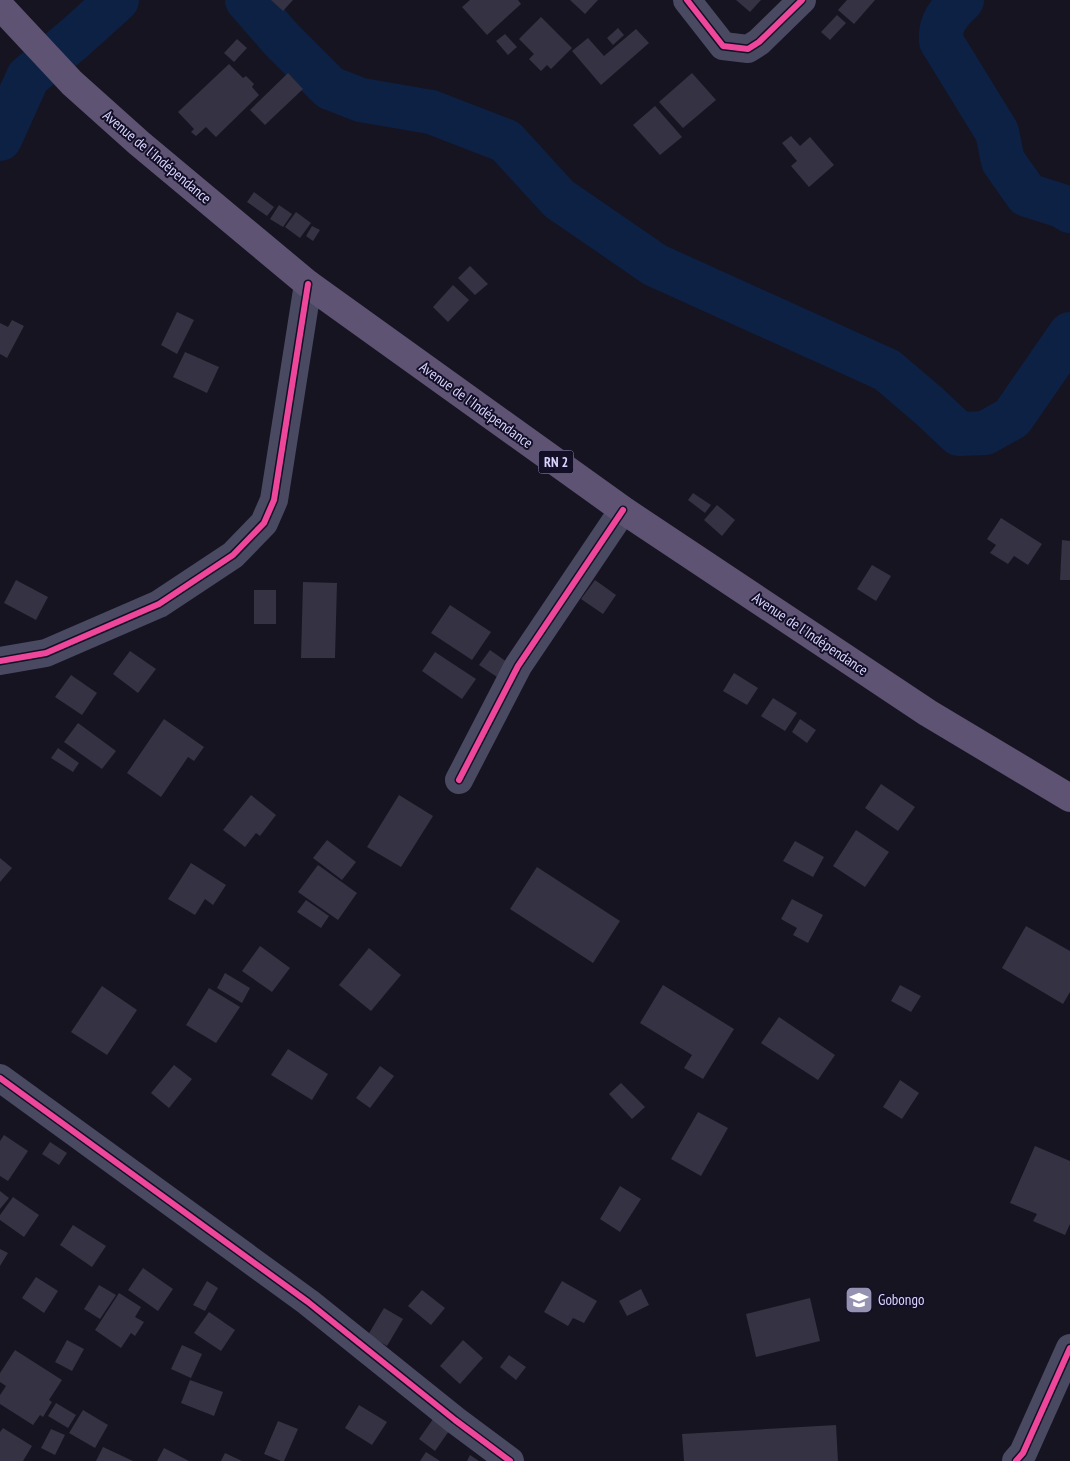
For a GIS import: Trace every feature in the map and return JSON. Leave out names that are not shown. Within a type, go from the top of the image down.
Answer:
[{"type":"main road","name":"Avenue de l'Indépendance","points":[[0,6],[72,83],[139,143],[308,284],[623,510],[928,712],[1070,798]]},
{"type":"street","points":[[688,0],[723,46],[748,49],[759,42],[802,0]]},
{"type":"street","points":[[0,661],[46,653],[159,604],[233,555],[264,523],[274,500],[308,284]]},
{"type":"street","points":[[459,780],[518,666],[623,510]]},
{"type":"street","points":[[0,1078],[308,1302],[454,1420],[510,1461]]},
{"type":"street","points":[[1016,1461],[1023,1453],[1070,1348]]},
{"type":"building","points":[[271,0],[293,0],[283,11]]},
{"type":"building","points":[[470,0],[518,0],[521,4],[487,35],[462,7]]},
{"type":"building","points":[[570,0],[598,0],[585,14]]},
{"type":"building","points":[[736,0],[761,0],[750,12]]},
{"type":"building","points":[[847,0],[875,0],[854,24],[838,10]]},
{"type":"building","points":[[837,15],[846,23],[830,40],[821,32]]},
{"type":"building","points":[[541,17],[572,48],[551,69],[547,65],[541,71],[529,59],[534,54],[519,39]]},
{"type":"building","points":[[618,28],[624,35],[613,45],[607,38]]},
{"type":"building","points":[[636,29],[649,43],[601,85],[572,51],[588,38],[604,56]]},
{"type":"building","points":[[505,34],[517,47],[508,55],[496,41]]},
{"type":"building","points":[[237,39],[247,48],[234,62],[224,53]]},
{"type":"building","points":[[229,64],[243,78],[246,76],[254,84],[252,87],[259,95],[216,137],[206,127],[196,136],[191,132],[194,129],[178,112]]},
{"type":"building","points":[[288,73],[303,89],[265,125],[250,110]]},
{"type":"building","points":[[692,73],[716,100],[683,128],[659,102]]},
{"type":"building","points":[[655,106],[682,137],[660,155],[633,125]]},
{"type":"building","points":[[791,136],[800,146],[810,137],[834,165],[809,187],[791,166],[797,161],[782,143]]},
{"type":"building","points":[[254,192],[274,207],[267,216],[247,202]]},
{"type":"building","points":[[279,205],[292,214],[283,227],[270,219]]},
{"type":"building","points":[[296,212],[311,223],[300,238],[285,227]]},
{"type":"building","points":[[312,226],[320,230],[313,241],[306,236]]},
{"type":"building","points":[[470,266],[488,284],[475,295],[458,278]]},
{"type":"building","points":[[453,285],[469,300],[448,322],[433,307]]},
{"type":"building","points":[[177,312],[194,320],[177,354],[161,345]]},
{"type":"building","points":[[12,320],[24,326],[7,358],[0,354],[0,323],[8,327]]},
{"type":"building","points":[[185,352],[219,367],[207,393],[173,377]]},
{"type":"building","points":[[693,493],[711,505],[705,513],[688,500]]},
{"type":"building","points":[[717,505],[735,520],[722,536],[704,520]]},
{"type":"building","points":[[1001,518],[1042,544],[1028,565],[1014,556],[1008,564],[990,553],[996,545],[987,539]]},
{"type":"building","points":[[1062,540],[1070,541],[1070,580],[1060,580]]},
{"type":"building","points":[[872,565],[891,576],[876,601],[857,589]]},
{"type":"building","points":[[16,580],[48,597],[36,620],[4,603]]},
{"type":"building","points":[[595,580],[616,595],[603,614],[581,599]]},
{"type":"building","points":[[303,582],[337,583],[335,658],[301,658]]},
{"type":"building","points":[[254,590],[276,590],[276,624],[254,624]]},
{"type":"building","points":[[450,605],[491,632],[472,660],[431,633]]},
{"type":"building","points":[[490,650],[507,662],[497,677],[479,665]]},
{"type":"building","points":[[130,651],[156,669],[138,693],[113,674]]},
{"type":"building","points":[[435,652],[476,679],[462,699],[422,671]]},
{"type":"building","points":[[734,673],[758,688],[747,705],[723,691]]},
{"type":"building","points":[[71,675],[97,693],[82,715],[55,697]]},
{"type":"building","points":[[773,698],[797,713],[785,731],[761,716]]},
{"type":"building","points":[[164,719],[204,747],[194,761],[188,757],[161,797],[127,773]]},
{"type":"building","points":[[800,719],[816,730],[807,743],[792,732]]},
{"type":"building","points":[[78,723],[116,751],[102,769],[64,742]]},
{"type":"building","points":[[58,748],[79,763],[73,772],[51,758]]},
{"type":"building","points":[[881,784],[915,807],[898,831],[865,808]]},
{"type":"building","points":[[251,795],[276,815],[260,836],[256,833],[245,847],[223,830]]},
{"type":"building","points":[[399,795],[433,816],[401,867],[367,847]]},
{"type":"building","points":[[856,830],[889,852],[865,887],[833,866]]},
{"type":"building","points":[[327,840],[356,862],[342,880],[313,858]]},
{"type":"building","points":[[795,841],[824,857],[813,877],[783,861]]},
{"type":"building","points":[[0,858],[12,868],[0,882]]},
{"type":"building","points":[[191,863],[226,885],[213,905],[205,899],[195,915],[168,899]]},
{"type":"building","points":[[318,865],[357,893],[338,920],[298,892]]},
{"type":"building","points":[[537,867],[620,921],[593,963],[510,909]]},
{"type":"building","points":[[792,899],[823,915],[808,943],[793,935],[797,928],[781,919]]},
{"type":"building","points":[[306,900],[329,916],[321,928],[297,912]]},
{"type":"building","points":[[1026,926],[1070,951],[1070,992],[1063,1004],[1002,968]]},
{"type":"building","points":[[260,946],[290,968],[272,992],[242,971]]},
{"type":"building","points":[[369,948],[401,975],[371,1011],[339,985]]},
{"type":"building","points":[[225,973],[250,988],[242,1003],[217,988]]},
{"type":"building","points":[[663,985],[734,1029],[703,1079],[684,1068],[692,1055],[640,1023]]},
{"type":"building","points":[[900,985],[921,996],[911,1012],[891,1001]]},
{"type":"building","points":[[102,986],[137,1010],[107,1055],[71,1032]]},
{"type":"building","points":[[209,988],[240,1007],[216,1043],[186,1025]]},
{"type":"building","points":[[779,1017],[835,1055],[818,1080],[761,1043]]},
{"type":"building","points":[[288,1049],[328,1074],[312,1100],[271,1075]]},
{"type":"building","points":[[174,1065],[192,1079],[169,1108],[151,1093]]},
{"type":"building","points":[[380,1066],[394,1076],[370,1108],[356,1098]]},
{"type":"building","points":[[900,1080],[919,1093],[902,1119],[883,1107]]},
{"type":"building","points":[[621,1083],[645,1107],[632,1119],[609,1094]]},
{"type":"building","points":[[698,1112],[728,1128],[701,1176],[671,1159]]},
{"type":"building","points":[[4,1135],[28,1151],[8,1181],[0,1176],[0,1141]]},
{"type":"building","points":[[50,1142],[67,1153],[59,1165],[42,1154]]},
{"type":"building","points":[[1035,1146],[1070,1161],[1070,1224],[1065,1235],[1033,1221],[1037,1214],[1010,1203]]},
{"type":"building","points":[[620,1186],[641,1199],[620,1232],[600,1219]]},
{"type":"building","points":[[0,1191],[9,1198],[0,1209]]},
{"type":"building","points":[[13,1197],[39,1215],[24,1237],[0,1220],[0,1215]]},
{"type":"building","points":[[73,1225],[106,1246],[92,1267],[60,1245]]},
{"type":"building","points":[[0,1249],[8,1253],[0,1266]]},
{"type":"building","points":[[143,1268],[173,1289],[158,1311],[128,1290]]},
{"type":"building","points":[[36,1277],[58,1291],[44,1313],[22,1298]]},
{"type":"building","points":[[207,1281],[218,1288],[205,1311],[193,1305]]},
{"type":"building","points":[[562,1281],[597,1301],[584,1323],[573,1318],[568,1326],[544,1312]]},
{"type":"building","points":[[99,1285],[116,1295],[100,1319],[84,1309]]},
{"type":"building","points":[[641,1289],[649,1305],[627,1316],[619,1301]]},
{"type":"building","points":[[422,1290],[445,1308],[431,1325],[408,1306]]},
{"type":"building","points":[[119,1293],[141,1307],[135,1317],[144,1322],[135,1336],[131,1333],[121,1348],[95,1330]]},
{"type":"building","points":[[810,1298],[820,1341],[756,1357],[746,1314]]},
{"type":"building","points":[[384,1308],[403,1319],[387,1346],[368,1335]]},
{"type":"building","points":[[209,1312],[235,1330],[221,1351],[194,1333]]},
{"type":"building","points":[[67,1340],[84,1349],[72,1371],[55,1362]]},
{"type":"building","points":[[463,1340],[483,1358],[460,1384],[440,1366]]},
{"type":"building","points":[[182,1345],[202,1354],[191,1378],[171,1369]]},
{"type":"building","points":[[15,1350],[62,1380],[49,1400],[52,1402],[43,1417],[40,1415],[33,1425],[0,1404],[0,1395],[6,1386],[0,1382],[0,1373]]},
{"type":"building","points":[[509,1355],[526,1367],[516,1380],[500,1367]]},
{"type":"building","points":[[190,1380],[223,1392],[214,1416],[181,1403]]},
{"type":"building","points":[[56,1403],[76,1415],[68,1428],[48,1416]]},
{"type":"building","points":[[359,1405],[387,1422],[372,1445],[345,1428]]},
{"type":"building","points":[[83,1410],[108,1425],[95,1448],[69,1433]]},
{"type":"building","points":[[433,1419],[449,1431],[435,1451],[419,1439]]},
{"type":"building","points":[[278,1421],[298,1429],[284,1461],[264,1454]]},
{"type":"building","points":[[836,1425],[838,1461],[684,1461],[682,1434]]},
{"type":"building","points":[[3,1428],[32,1446],[23,1461],[0,1461],[0,1432]]},
{"type":"building","points":[[51,1429],[65,1435],[55,1455],[41,1448]]},
{"type":"building","points":[[103,1447],[133,1461],[96,1461]]},
{"type":"building","points":[[164,1448],[189,1461],[157,1461]]},
{"type":"building","points":[[426,1452],[440,1461],[420,1461]]},
{"type":"building","points":[[225,1453],[242,1461],[221,1461]]},
{"type":"building","points":[[470,1455],[479,1461],[467,1461]]},
{"type":"waterway","points":[[0,139],[28,77],[117,0]]},
{"type":"waterway","points":[[247,0],[281,39],[330,88],[361,100],[431,112],[506,141],[559,199],[655,265],[887,370],[959,434],[985,433],[1012,418],[1070,334]]},
{"type":"waterway","points":[[962,0],[943,24],[941,41],[997,132],[1003,161],[1027,195],[1062,206],[1070,211]]},
{"type":"cycle path","points":[[687,0],[723,46],[748,49],[759,42],[802,0]]},
{"type":"cycle path","points":[[0,661],[46,653],[159,604],[233,555],[264,523],[274,500],[308,284]]},
{"type":"cycle path","points":[[459,780],[518,666],[623,510]]},
{"type":"cycle path","points":[[0,1078],[308,1302],[455,1420],[510,1461]]},
{"type":"cycle path","points":[[1016,1461],[1023,1453],[1070,1348]]},
{"type":"place","name":"Gobongo","points":[[859,1300]]}]
